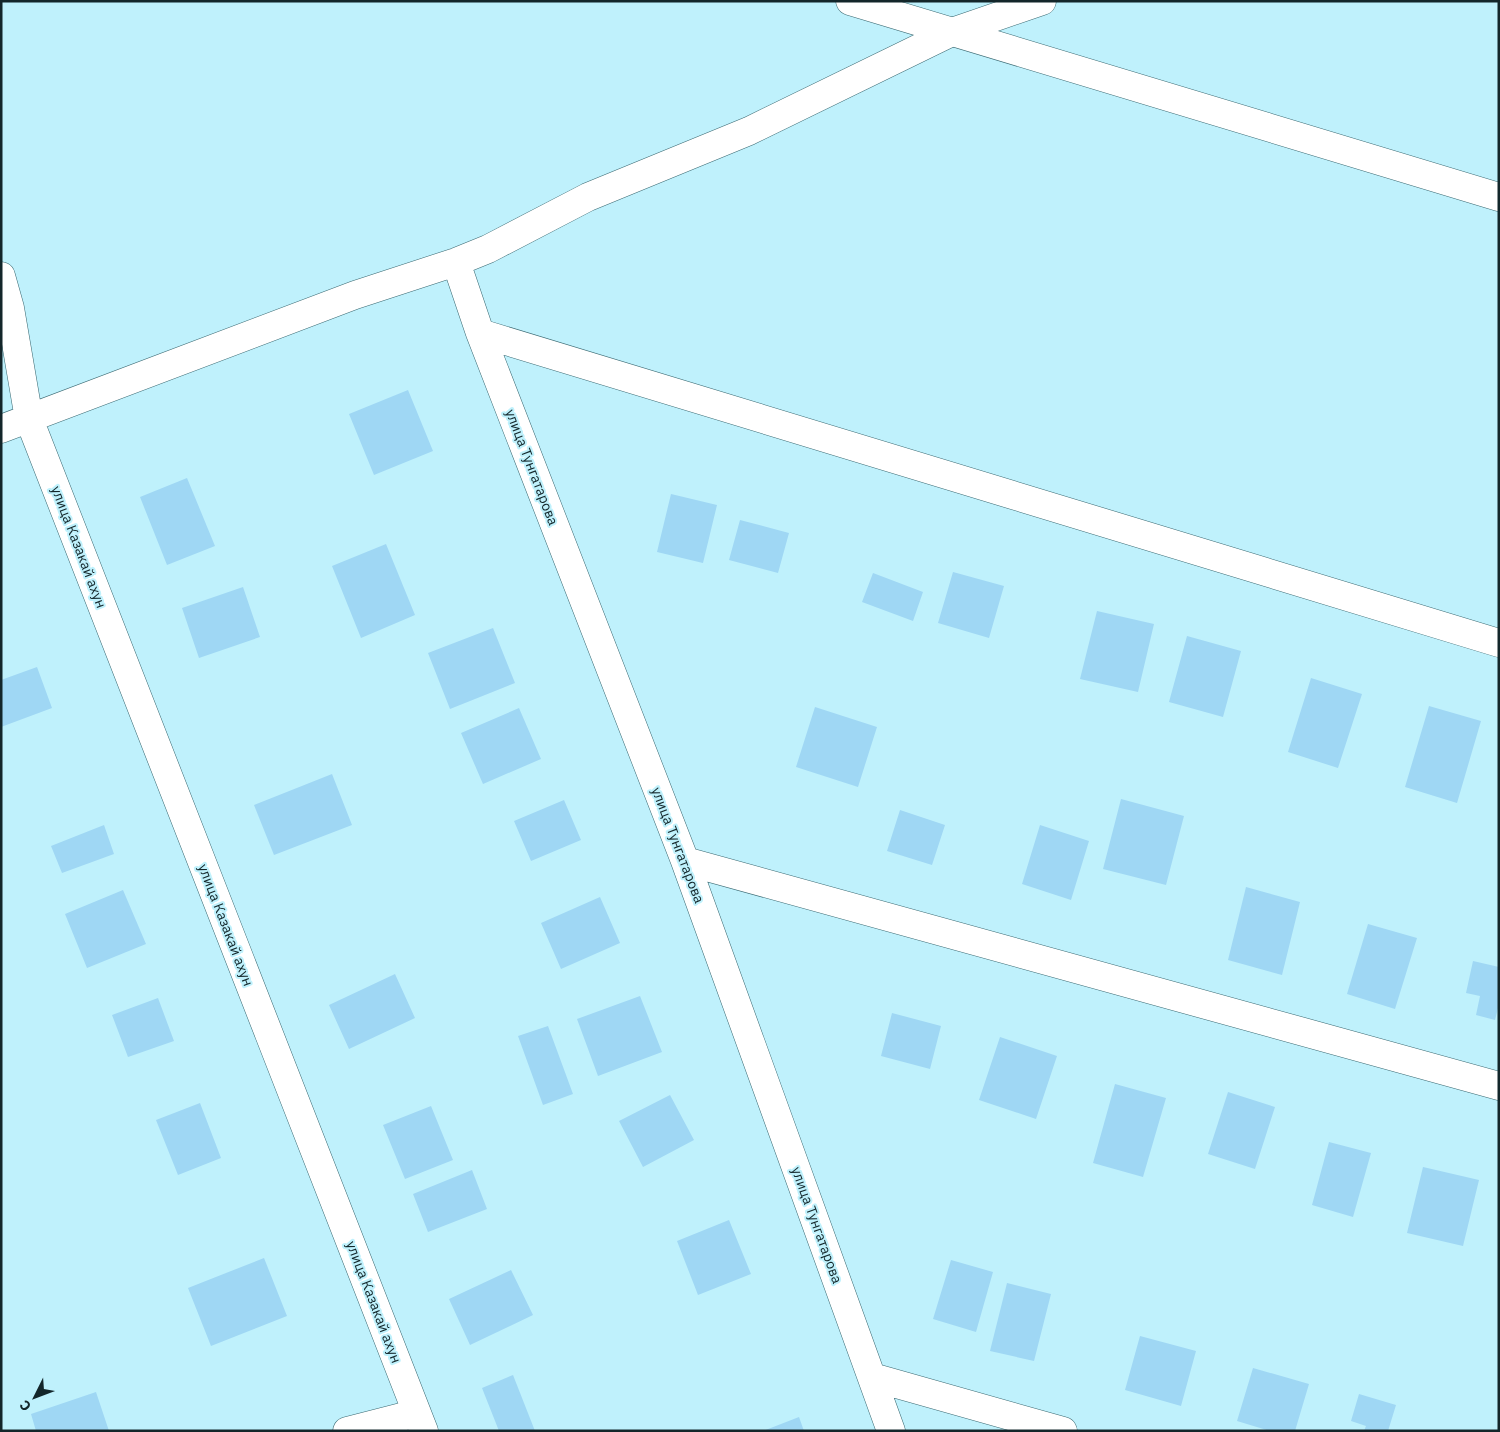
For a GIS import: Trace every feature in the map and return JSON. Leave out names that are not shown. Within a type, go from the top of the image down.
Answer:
[{"type":"street","points":[[850,1],[1499,197]]},
{"type":"street","points":[[1,429],[355,295],[456,262],[488,249],[588,197],[748,131],[952,32],[1042,1]]},
{"type":"street","name":"улица Тунгатарова","points":[[456,262],[480,333],[685,861],[891,1431]]},
{"type":"street","name":"улица Казакай ахун","points":[[1,276],[10,308],[29,418],[421,1422]]},
{"type":"street","points":[[480,333],[1499,643]]},
{"type":"street","points":[[685,861],[1499,1086]]},
{"type":"street","points":[[872,1377],[1063,1431]]},
{"type":"street","points":[[347,1431],[421,1422]]},
{"type":"building","points":[[408,390],[433,451],[374,475],[349,414]]},
{"type":"building","points":[[187,478],[215,546],[167,565],[140,497]]},
{"type":"building","points":[[671,494],[717,505],[703,563],[657,552]]},
{"type":"building","points":[[740,520],[789,533],[778,573],[729,560]]},
{"type":"building","points":[[386,544],[415,615],[361,638],[332,566]]},
{"type":"building","points":[[953,572],[1004,586],[989,638],[938,623]]},
{"type":"building","points":[[873,573],[923,592],[913,621],[862,602]]},
{"type":"building","points":[[243,587],[260,637],[199,658],[182,608]]},
{"type":"building","points":[[1097,611],[1154,624],[1138,692],[1080,679]]},
{"type":"building","points":[[493,628],[515,683],[450,709],[428,653]]},
{"type":"building","points":[[1187,636],[1241,651],[1223,717],[1169,702]]},
{"type":"building","points":[[37,667],[52,708],[1,727],[1,680]]},
{"type":"building","points":[[1311,678],[1362,694],[1338,768],[1288,752]]},
{"type":"building","points":[[1429,706],[1481,721],[1457,803],[1405,787]]},
{"type":"building","points":[[815,707],[877,727],[858,787],[796,767]]},
{"type":"building","points":[[519,708],[541,759],[483,784],[461,733]]},
{"type":"building","points":[[332,774],[352,825],[274,855],[254,805]]},
{"type":"building","points":[[1121,799],[1184,816],[1166,885],[1103,869]]},
{"type":"building","points":[[564,800],[581,840],[531,861],[514,821]]},
{"type":"building","points":[[900,810],[945,825],[932,865],[887,851]]},
{"type":"building","points":[[104,825],[114,854],[62,873],[51,846]]},
{"type":"building","points":[[1040,825],[1089,841],[1071,900],[1022,884]]},
{"type":"building","points":[[1246,887],[1300,902],[1282,975],[1228,960]]},
{"type":"building","points":[[123,890],[146,944],[87,968],[65,914]]},
{"type":"building","points":[[600,897],[620,943],[561,969],[541,923]]},
{"type":"building","points":[[1368,924],[1417,938],[1395,1009],[1347,994]]},
{"type":"building","points":[[1473,961],[1499,967],[1499,1004],[1495,1020],[1476,1015],[1480,996],[1466,993]]},
{"type":"building","points":[[395,974],[415,1018],[349,1049],[329,1005]]},
{"type":"building","points":[[640,996],[662,1052],[598,1076],[577,1019]]},
{"type":"building","points":[[158,998],[174,1041],[128,1057],[112,1015]]},
{"type":"building","points":[[892,1013],[941,1026],[930,1069],[881,1056]]},
{"type":"building","points":[[548,1026],[573,1094],[543,1105],[518,1036]]},
{"type":"building","points":[[1000,1037],[1057,1056],[1036,1119],[979,1100]]},
{"type":"building","points":[[1115,1084],[1166,1098],[1143,1177],[1093,1163]]},
{"type":"building","points":[[1228,1092],[1275,1107],[1255,1169],[1208,1154]]},
{"type":"building","points":[[670,1095],[694,1140],[643,1167],[619,1121]]},
{"type":"building","points":[[200,1103],[221,1158],[178,1175],[156,1120]]},
{"type":"building","points":[[431,1106],[453,1160],[405,1179],[383,1125]]},
{"type":"building","points":[[1329,1142],[1371,1153],[1353,1217],[1312,1205]]},
{"type":"building","points":[[1423,1167],[1479,1180],[1463,1246],[1407,1233]]},
{"type":"building","points":[[472,1170],[487,1209],[428,1232],[413,1194]]},
{"type":"building","points":[[729,1220],[751,1274],[698,1295],[677,1241]]},
{"type":"building","points":[[264,1258],[287,1316],[211,1346],[188,1288]]},
{"type":"building","points":[[951,1260],[993,1272],[976,1332],[933,1319]]},
{"type":"building","points":[[511,1270],[533,1315],[470,1345],[449,1299]]},
{"type":"building","points":[[1007,1283],[1051,1294],[1034,1361],[990,1351]]},
{"type":"building","points":[[1140,1336],[1196,1351],[1181,1406],[1125,1390]]},
{"type":"building","points":[[1253,1368],[1309,1384],[1295,1431],[1270,1431],[1237,1421]]},
{"type":"building","points":[[513,1375],[535,1431],[499,1431],[482,1388]]},
{"type":"building","points":[[96,1392],[109,1431],[36,1431],[31,1414]]},
{"type":"building","points":[[1359,1394],[1396,1405],[1388,1431],[1364,1431],[1366,1426],[1351,1421]]},
{"type":"building","points":[[799,1417],[804,1431],[763,1431]]}]
